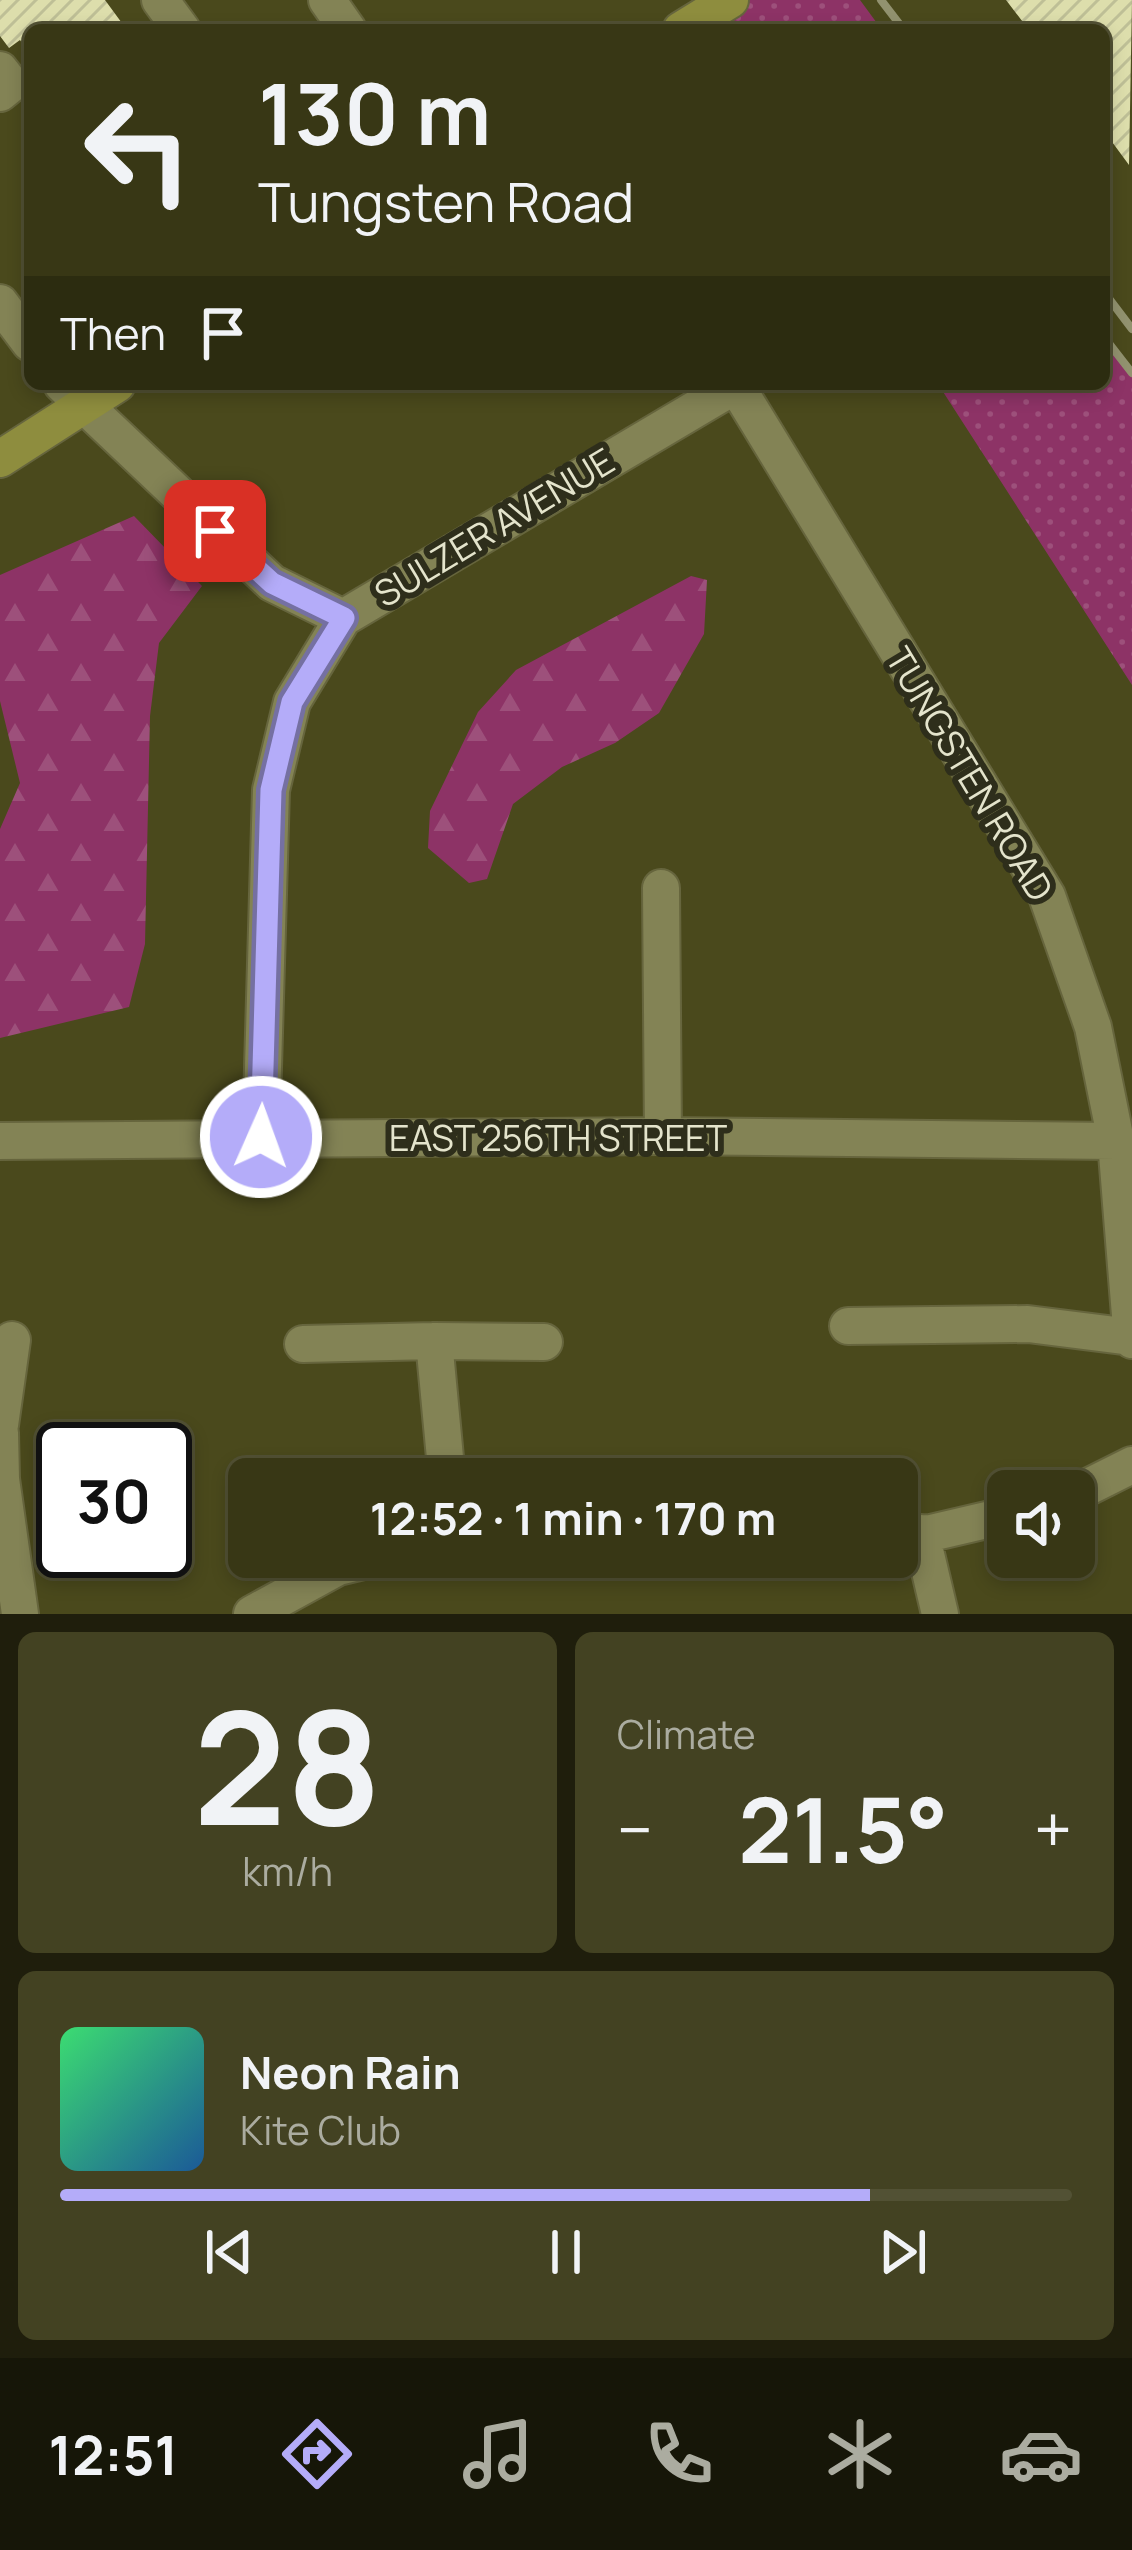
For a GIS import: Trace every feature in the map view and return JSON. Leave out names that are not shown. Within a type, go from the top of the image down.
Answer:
[{"type":"main road","points":[[691,24],[730,0]]},
{"type":"main road","points":[[0,458],[73,395]]},
{"type":"street","points":[[0,70],[11,85],[0,93]]},
{"type":"street","points":[[0,303],[24,336]]},
{"type":"street","name":"SULZER AVENUE","points":[[261,1137],[271,790],[292,702],[344,618],[728,390]]},
{"type":"street","name":"TUNGSTEN ROAD","points":[[739,390],[1047,896],[1094,1027],[1116,1142],[1131,1339]]},
{"type":"street","points":[[73,395],[272,583],[344,618]]},
{"type":"street","points":[[661,889],[663,1136]]},
{"type":"street","name":"EAST 256TH STREET","points":[[0,1142],[663,1136],[1116,1142]]},
{"type":"street","points":[[848,1326],[1028,1324],[1131,1339]]},
{"type":"street","points":[[13,1340],[0,1429],[1,1479],[20,1614]]},
{"type":"street","points":[[434,1341],[445,1458]]},
{"type":"street","points":[[303,1344],[544,1342]]},
{"type":"street","points":[[1095,1484],[1132,1465]]},
{"type":"street","points":[[918,1532],[987,1519]]},
{"type":"street","points":[[918,1557],[940,1614]]},
{"type":"street","points":[[252,1614],[318,1578]]},
{"type":"green space","points":[[730,0],[860,0],[878,24],[714,24]]},
{"type":"green space","points":[[1110,345],[1132,373],[1132,685],[942,390],[1110,390]]},
{"type":"green space","points":[[134,516],[202,586],[159,643],[150,716],[145,944],[129,1007],[0,1038],[0,829],[20,783],[0,701],[0,575]]},
{"type":"green space","points":[[691,576],[707,580],[704,634],[659,713],[615,743],[562,767],[513,804],[487,879],[469,883],[428,848],[430,811],[478,712],[516,670]]},
{"type":"building","points":[[0,0],[105,0],[123,24],[24,24],[24,46],[20,40],[9,48],[0,36]]},
{"type":"building","points":[[1006,0],[1132,0],[1129,165],[1110,139],[1110,24],[1024,24]]},
{"type":"railway","points":[[881,0],[899,24]]},
{"type":"railway","points":[[1110,300],[1132,329]]},
{"type":"railway","points":[[1110,345],[1132,373]]},
{"type":"route","points":[[215,531],[272,583],[344,618],[292,702],[271,790],[261,1137]]}]
